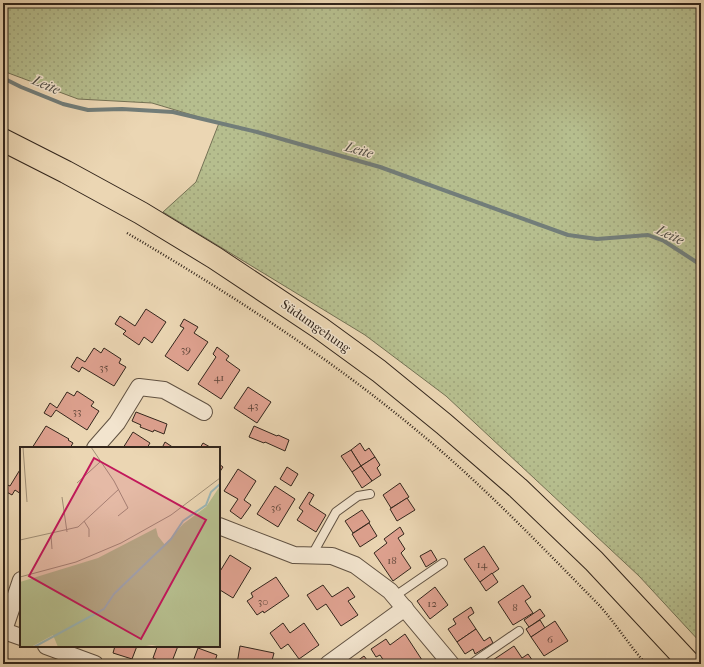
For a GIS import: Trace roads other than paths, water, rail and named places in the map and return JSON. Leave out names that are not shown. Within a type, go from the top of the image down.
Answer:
[{"type":"main road","name":"Südumgehung","points":[[3,140],[66,172],[147,217],[215,258],[320,328],[379,371],[444,424],[518,488],[594,561],[690,664]]},
{"type":"street","points":[[96,447],[116,423],[139,387],[164,390],[204,412]]},
{"type":"street","points":[[220,526],[294,555],[332,556],[354,566],[390,591],[451,664]]},
{"type":"street","points":[[20,583],[4,632],[20,637]]},
{"type":"street","points":[[328,664],[400,602]]},
{"type":"street","points":[[49,647],[95,664]]},
{"type":"lane","points":[[312,555],[336,512],[358,496],[370,494]]},
{"type":"lane","points":[[400,602],[443,563]]},
{"type":"lane","points":[[471,664],[519,631]]},
{"type":"waterway","name":"Leite","points":[[3,78],[63,104],[88,110],[122,109],[173,112],[257,132],[380,167],[568,235],[597,239],[648,235],[664,241],[701,265]]}]
